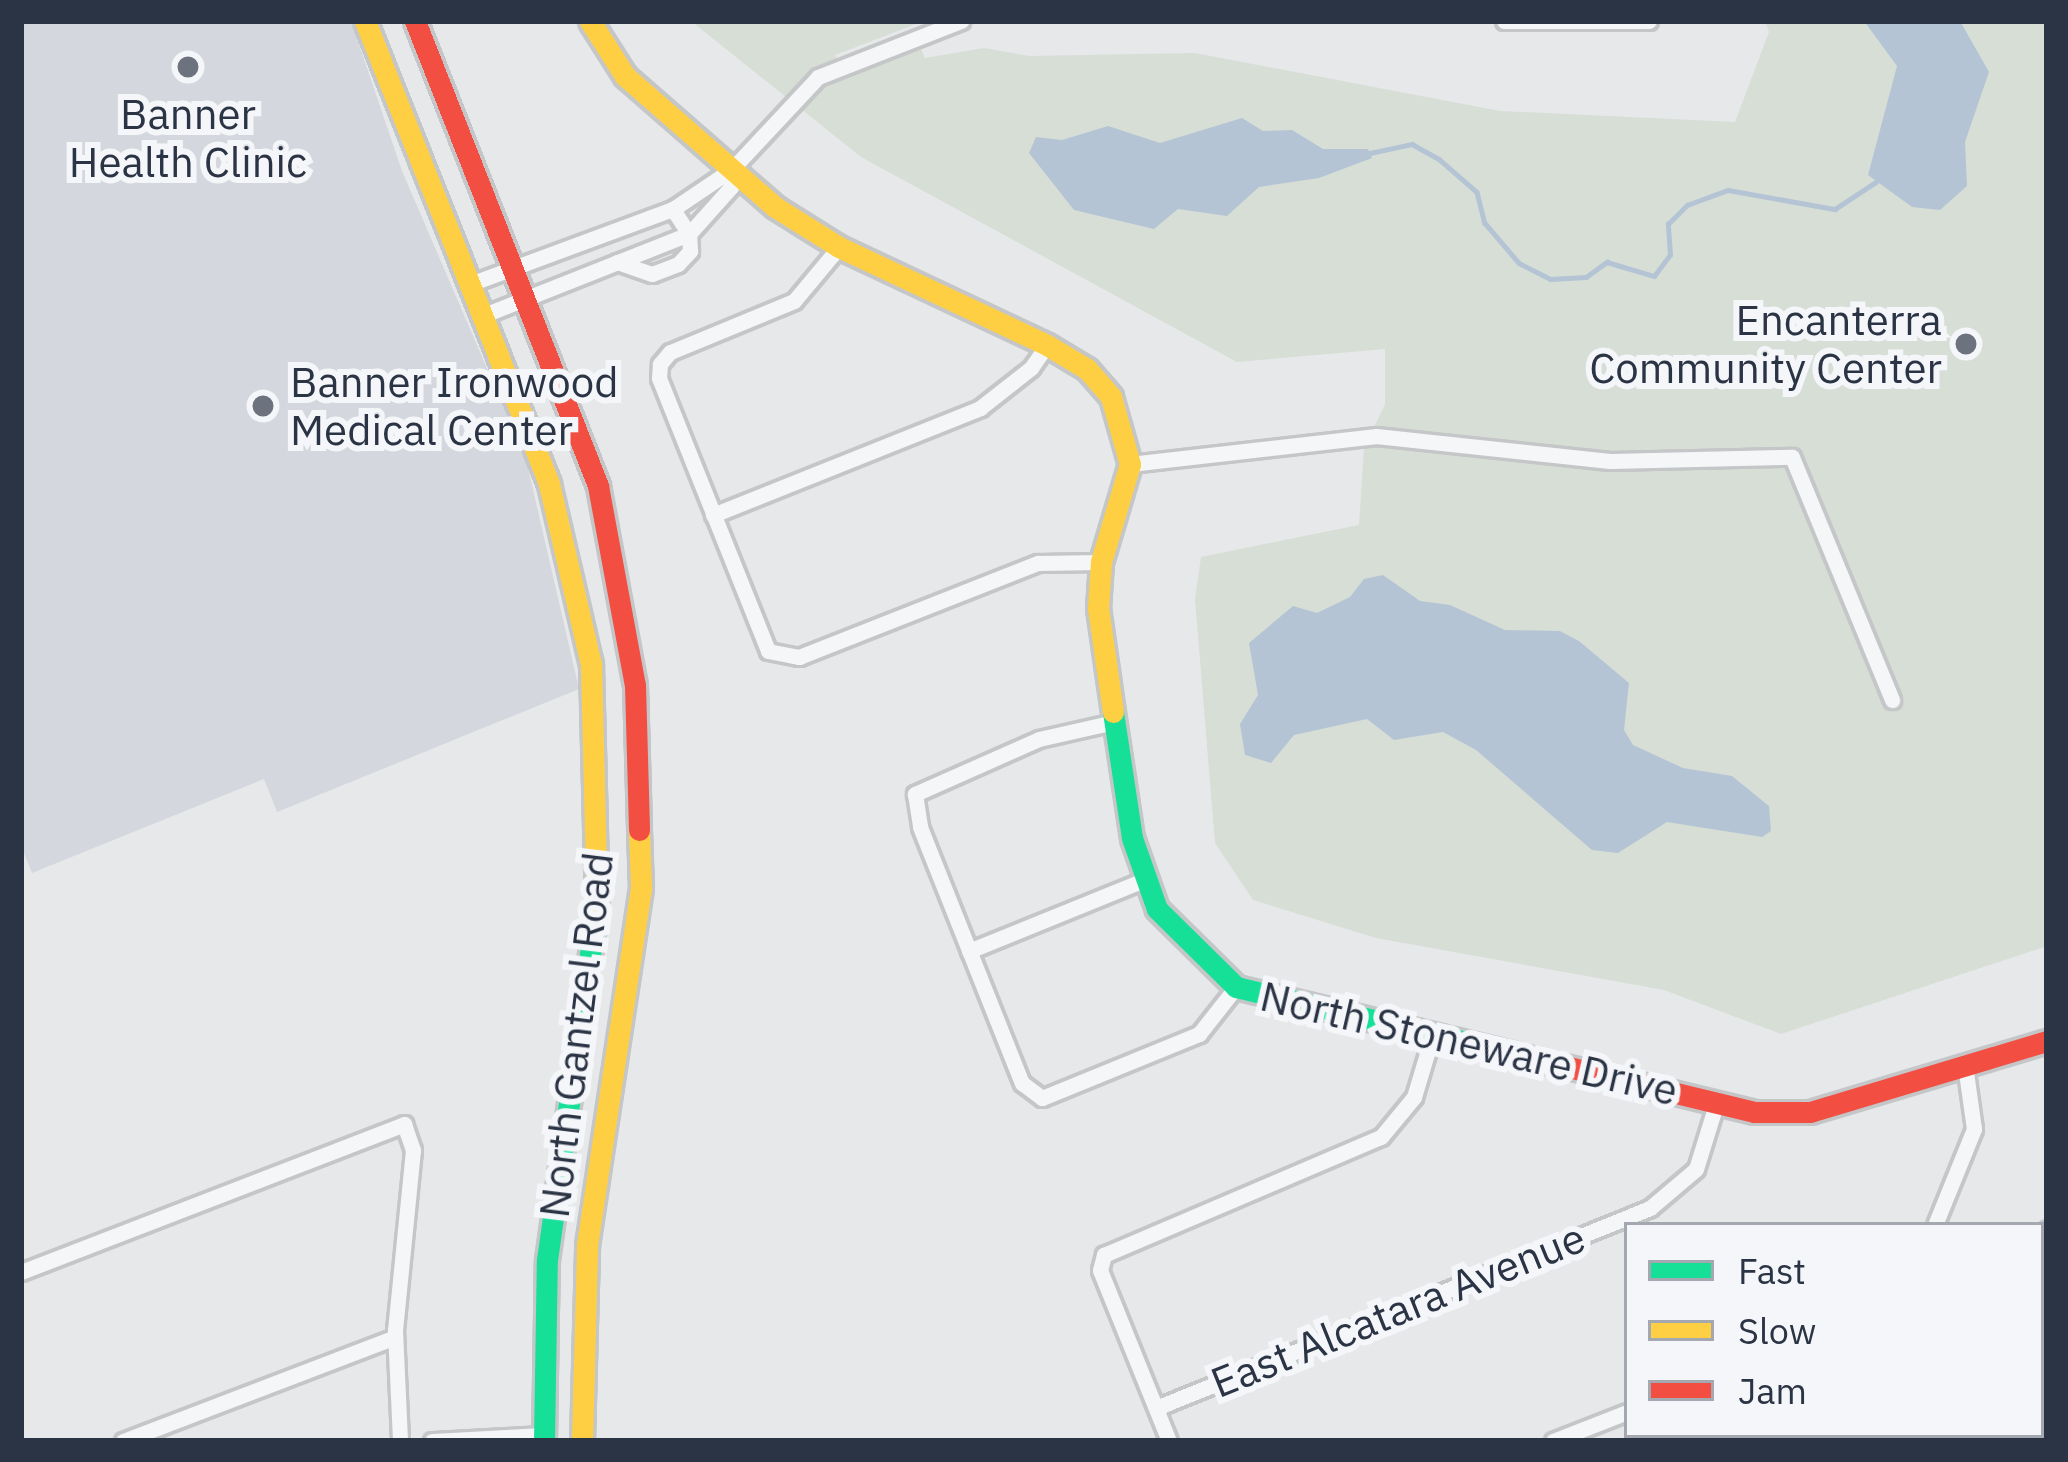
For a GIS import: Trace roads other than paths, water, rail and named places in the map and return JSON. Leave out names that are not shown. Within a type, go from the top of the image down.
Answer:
[{"type":"main road","name":"North Gantzel Road","points":[[365,21],[484,315],[566,543],[600,769],[595,949],[545,1281],[544,1438]]},
{"type":"main road","name":"North Gantzel Road","points":[[415,21],[526,297],[609,526],[640,743],[641,888],[587,1245],[582,1441]]},
{"type":"main road","points":[[590,21],[625,76],[731,169],[839,248],[1047,345],[1087,369],[1111,397],[1130,464]]},
{"type":"main road","name":"North Stoneware Drive","points":[[1130,464],[1101,562],[1114,722],[1144,880],[1170,926],[1236,988],[1754,1112],[1810,1112],[2047,1041]]},
{"type":"street","points":[[470,284],[516,272],[673,209],[731,169],[818,76],[961,21]]},
{"type":"street","points":[[1504,21],[1649,21]]},
{"type":"street","points":[[484,315],[689,234],[731,187],[731,169]]},
{"type":"street","points":[[617,262],[662,272],[690,251],[689,234],[673,209]]},
{"type":"street","points":[[839,248],[794,301],[670,352],[660,364],[712,515],[768,651],[778,658],[799,657],[1024,567],[1101,562]]},
{"type":"street","points":[[712,515],[980,408],[1031,368],[1047,345]]},
{"type":"street","points":[[1130,464],[1376,436],[1610,461],[1792,457],[1892,700]]},
{"type":"street","points":[[1114,722],[1067,728],[915,794],[969,951],[1022,1083],[1042,1098],[1199,1034],[1236,988]]},
{"type":"street","points":[[969,951],[1144,880]]},
{"type":"street","points":[[1169,1441],[1100,1270],[1105,1255],[1381,1137],[1414,1097],[1432,1036]]},
{"type":"street","points":[[1936,1222],[1974,1129],[1965,1065]]},
{"type":"street","name":"East Alcatara Avenue","points":[[1156,1408],[1650,1208],[1696,1169],[1717,1101]]},
{"type":"street","points":[[21,1272],[404,1124],[412,1150],[395,1337],[400,1441]]},
{"type":"street","points":[[123,1441],[395,1337]]},
{"type":"street","points":[[1553,1441],[1624,1413]]},
{"type":"street","points":[[432,1441],[544,1438]]},
{"type":"street","points":[[1890,1438],[1982,1441]]},
{"type":"water","points":[[1864,21],[1960,21],[1989,72],[1965,142],[1967,186],[1940,210],[1912,207],[1868,175],[1897,66]]},
{"type":"water","points":[[1242,118],[1263,131],[1292,130],[1323,149],[1368,149],[1372,158],[1319,178],[1259,187],[1227,216],[1178,209],[1154,229],[1074,210],[1029,153],[1036,137],[1062,140],[1108,126],[1160,143]]},
{"type":"water","points":[[1383,575],[1420,601],[1450,605],[1505,630],[1560,631],[1579,641],[1629,683],[1624,730],[1633,745],[1683,768],[1732,776],[1769,806],[1771,831],[1762,837],[1667,822],[1618,853],[1592,850],[1476,750],[1443,732],[1394,740],[1367,719],[1294,735],[1271,763],[1245,755],[1240,724],[1258,695],[1249,643],[1293,606],[1317,613],[1350,597],[1364,579]]},
{"type":"waterway","points":[[1370,153],[1412,144],[1439,159],[1477,192],[1485,223],[1519,263],[1550,279],[1586,277],[1607,262],[1654,276],[1670,255],[1668,224],[1687,205],[1728,190],[1835,209],[1876,182]]},
{"type":"place","name":"Banner Health Clinic","points":[[188,67]]},
{"type":"place","name":"Encanterra Community Center","points":[[1966,344]]},
{"type":"place","name":"Banner Ironwood Medical Center","points":[[263,406]]}]
